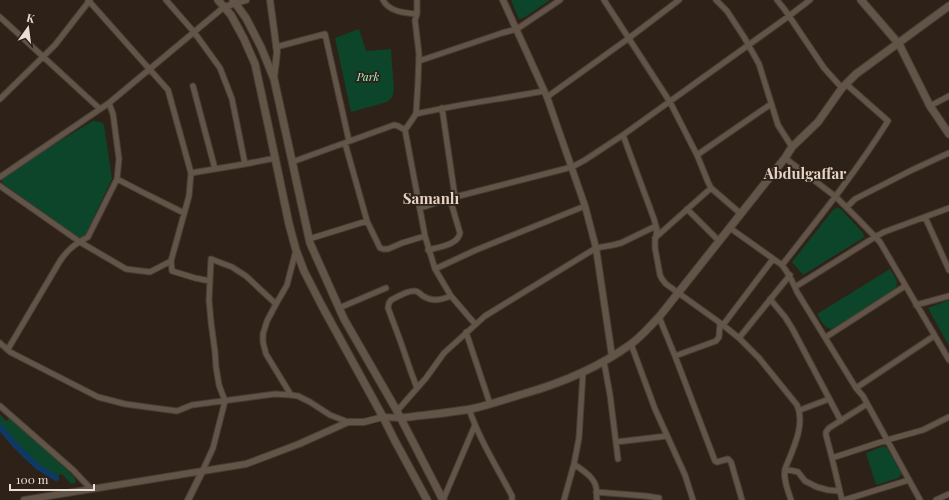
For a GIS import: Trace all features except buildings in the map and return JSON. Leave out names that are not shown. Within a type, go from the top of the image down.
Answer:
[{"type":"main road","points":[[218,0],[232,16],[255,64],[289,224],[296,250],[304,271],[427,500]]},
{"type":"main road","points":[[861,0],[899,44],[930,106],[949,134]]},
{"type":"main road","points":[[234,2],[246,18],[261,47],[274,79],[310,243],[344,319],[401,418],[443,500]]},
{"type":"main road","points":[[401,418],[469,409],[556,384],[604,362],[630,344],[649,328],[659,317],[785,158],[792,147],[818,122],[844,86],[856,74],[949,6]]},
{"type":"street","points":[[0,99],[55,44],[89,0],[168,90],[191,173],[189,196],[172,261],[172,271],[210,281]]},
{"type":"street","points":[[166,0],[194,32],[220,68],[232,99],[246,164]]},
{"type":"street","points":[[0,177],[109,103],[224,7],[234,2],[246,0]]},
{"type":"street","points":[[270,0],[277,52],[274,79]]},
{"type":"street","points":[[383,0],[386,5],[400,12],[417,14]]},
{"type":"street","points":[[417,0],[417,14],[415,20],[419,61],[416,114],[405,130],[428,250],[435,269],[451,296],[475,324]]},
{"type":"street","points":[[503,0],[547,97],[585,206],[596,248],[612,356]]},
{"type":"street","points":[[419,61],[502,32],[517,29],[560,0]]},
{"type":"street","points":[[604,0],[670,102],[697,155],[711,188],[741,214]]},
{"type":"street","points":[[547,97],[679,0]]},
{"type":"street","points":[[716,0],[727,11],[749,45],[759,64],[778,125],[792,147]]},
{"type":"street","points":[[777,0],[824,68],[888,121],[836,197],[782,266]]},
{"type":"street","points":[[420,208],[452,198],[572,167],[623,135],[810,0]]},
{"type":"street","points":[[0,16],[100,109]]},
{"type":"street","points":[[276,47],[325,34],[347,142],[367,221],[377,244],[383,250],[425,236]]},
{"type":"street","points":[[193,86],[215,169]]},
{"type":"street","points":[[416,114],[442,108],[544,91]]},
{"type":"street","points":[[930,106],[949,96]]},
{"type":"street","points":[[8,349],[67,251],[88,237],[117,179],[119,159],[109,103]]},
{"type":"street","points":[[697,155],[771,104]]},
{"type":"street","points":[[428,250],[453,243],[458,239],[460,233],[452,198],[442,108]]},
{"type":"street","points":[[292,162],[394,126],[398,126],[405,130]]},
{"type":"street","points":[[623,135],[656,226],[655,248],[662,279],[666,284],[739,338],[759,358],[800,410],[798,436],[784,474],[791,500]]},
{"type":"street","points":[[847,207],[855,199],[949,153]]},
{"type":"street","points":[[191,173],[276,158]]},
{"type":"street","points":[[785,158],[836,197],[875,237],[883,247],[949,360]]},
{"type":"street","points":[[117,179],[184,213]]},
{"type":"street","points":[[0,186],[80,242],[126,269],[150,272],[172,261]]},
{"type":"street","points":[[655,238],[711,188]]},
{"type":"street","points":[[435,269],[476,250],[585,206]]},
{"type":"street","points":[[795,287],[875,237],[892,229],[949,208]]},
{"type":"street","points":[[687,210],[719,242]]},
{"type":"street","points":[[925,217],[949,270]]},
{"type":"street","points":[[309,239],[367,221]]},
{"type":"street","points":[[397,411],[426,378],[444,353],[475,324],[493,311],[596,248],[621,243],[656,226]]},
{"type":"street","points":[[730,228],[782,266],[790,275],[795,287],[867,404],[920,500]]},
{"type":"street","points":[[291,395],[266,354],[263,342],[267,321],[287,285],[296,250]]},
{"type":"street","points":[[188,500],[213,448],[225,401],[219,385],[210,314],[209,300],[211,259],[232,267],[246,276],[276,304]]},
{"type":"street","points":[[675,356],[716,340],[719,337],[722,324],[773,259]]},
{"type":"street","points":[[739,338],[790,275]]},
{"type":"street","points":[[826,337],[905,286]]},
{"type":"street","points":[[339,308],[386,288]]},
{"type":"street","points":[[417,388],[388,308],[389,303],[391,300],[407,292],[414,291],[430,299],[439,300],[451,296]]},
{"type":"street","points":[[916,305],[949,296]]},
{"type":"street","points":[[770,299],[788,322],[841,421]]},
{"type":"street","points":[[659,317],[715,461],[719,462],[728,460],[731,462],[742,500]]},
{"type":"street","points":[[466,332],[490,404]]},
{"type":"street","points":[[856,388],[934,336]]},
{"type":"street","points":[[0,343],[10,352],[98,397],[125,404],[177,411],[192,406],[275,394],[298,396],[330,415],[348,422],[364,422],[383,418],[401,418]]},
{"type":"street","points":[[630,344],[649,396],[685,475],[693,500]]},
{"type":"street","points":[[604,362],[610,395],[618,460]]},
{"type":"street","points":[[564,500],[574,464],[579,438],[583,372]]},
{"type":"street","points":[[800,410],[829,399]]},
{"type":"street","points":[[867,404],[829,428],[826,432],[839,491],[843,500],[909,480]]},
{"type":"street","points":[[0,406],[73,470],[91,489]]},
{"type":"street","points":[[469,409],[475,425],[513,499]]},
{"type":"street","points":[[832,458],[922,430],[949,417]]},
{"type":"street","points":[[24,500],[246,464],[299,444],[348,422]]},
{"type":"street","points":[[443,500],[475,425]]},
{"type":"street","points":[[616,442],[667,436]]},
{"type":"street","points":[[574,464],[591,478],[596,486],[597,500]]},
{"type":"street","points":[[785,469],[798,472],[805,481],[817,487],[839,491]]},
{"type":"street","points":[[596,492],[646,498],[659,498]]},
{"type":"street","points":[[936,500],[949,494]]},
{"type":"green space","points":[[511,0],[550,0],[525,17],[519,19]]},
{"type":"green space","name":"Park","points":[[359,29],[366,51],[391,49],[394,90],[392,97],[387,102],[351,112],[335,38]]},
{"type":"green space","points":[[93,121],[101,122],[104,125],[112,179],[86,234],[81,238],[73,234],[2,183],[2,179],[18,166]]},
{"type":"green space","points":[[840,208],[863,233],[864,237],[803,275],[792,262],[833,210]]},
{"type":"green space","points":[[890,269],[897,281],[895,289],[832,329],[827,328],[823,324],[817,314]]},
{"type":"green space","points":[[949,300],[949,346],[928,308]]},
{"type":"green space","points":[[0,414],[6,421],[11,418],[51,454],[74,477],[76,481],[75,483],[71,484],[63,475],[60,474],[57,480],[38,469],[0,430]]},
{"type":"green space","points":[[884,446],[887,448],[902,474],[898,478],[876,485],[866,453]]},
{"type":"waterway","points":[[0,427],[16,446],[38,467],[56,478]]},
{"type":"district","name":"Abdulgaffar","points":[[805,174]]},
{"type":"district","name":"Samanlı","points":[[431,199]]}]
